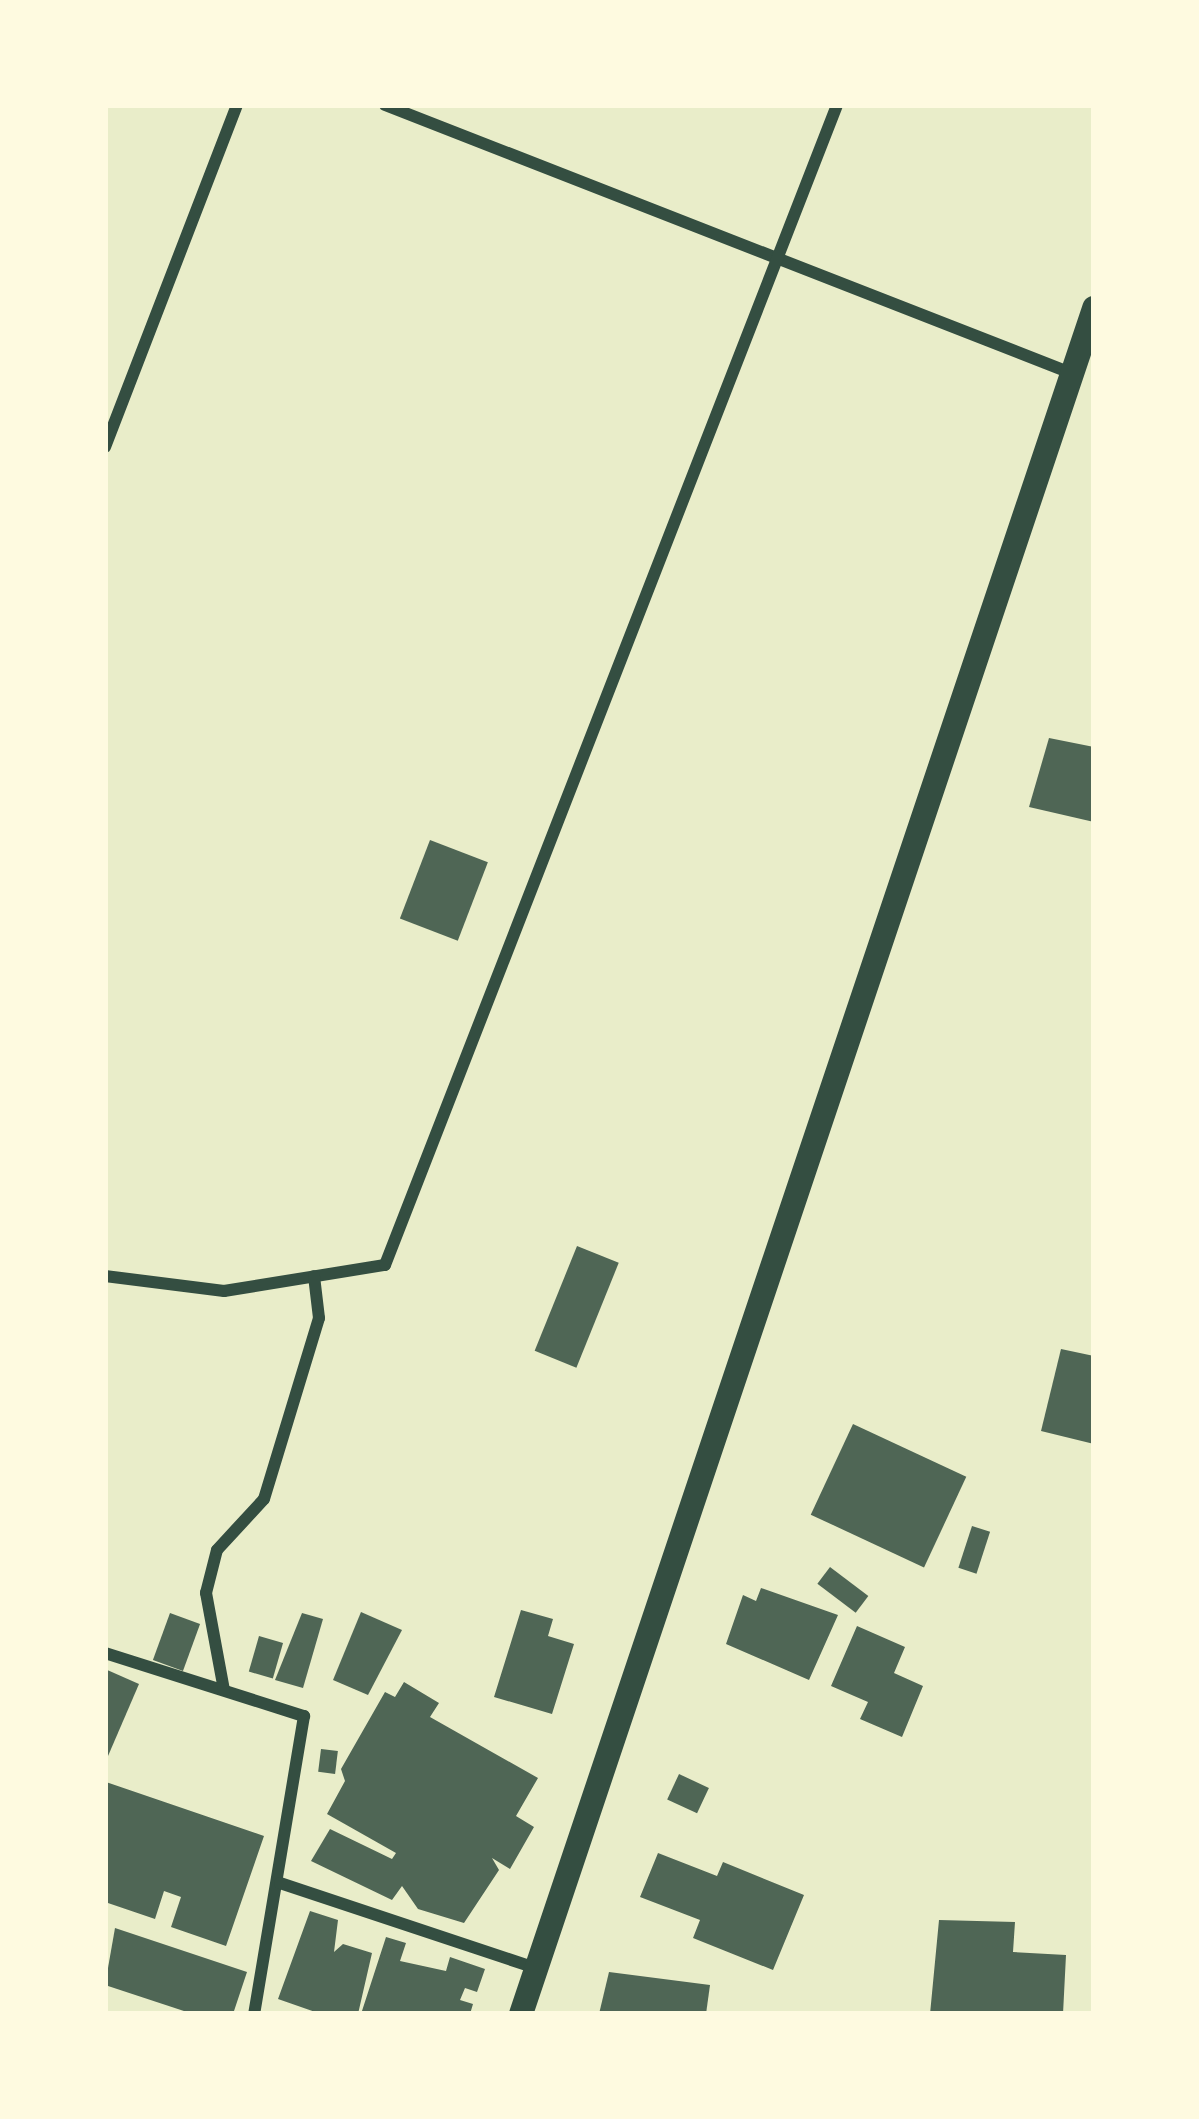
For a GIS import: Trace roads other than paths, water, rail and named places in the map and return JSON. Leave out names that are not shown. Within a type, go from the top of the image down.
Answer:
[{"type":"main road","points":[[521,2014],[1094,308]]},
{"type":"street","points":[[105,447],[236,105]]},
{"type":"street","points":[[385,105],[1072,374]]},
{"type":"street","points":[[105,1276],[224,1291],[386,1265],[837,105]]},
{"type":"street","points":[[224,1690],[206,1593],[218,1550],[264,1499],[319,1318],[314,1276]]},
{"type":"street","points":[[105,1653],[304,1716],[280,1883],[254,2014]]},
{"type":"street","points":[[280,1883],[535,1968]]}]
